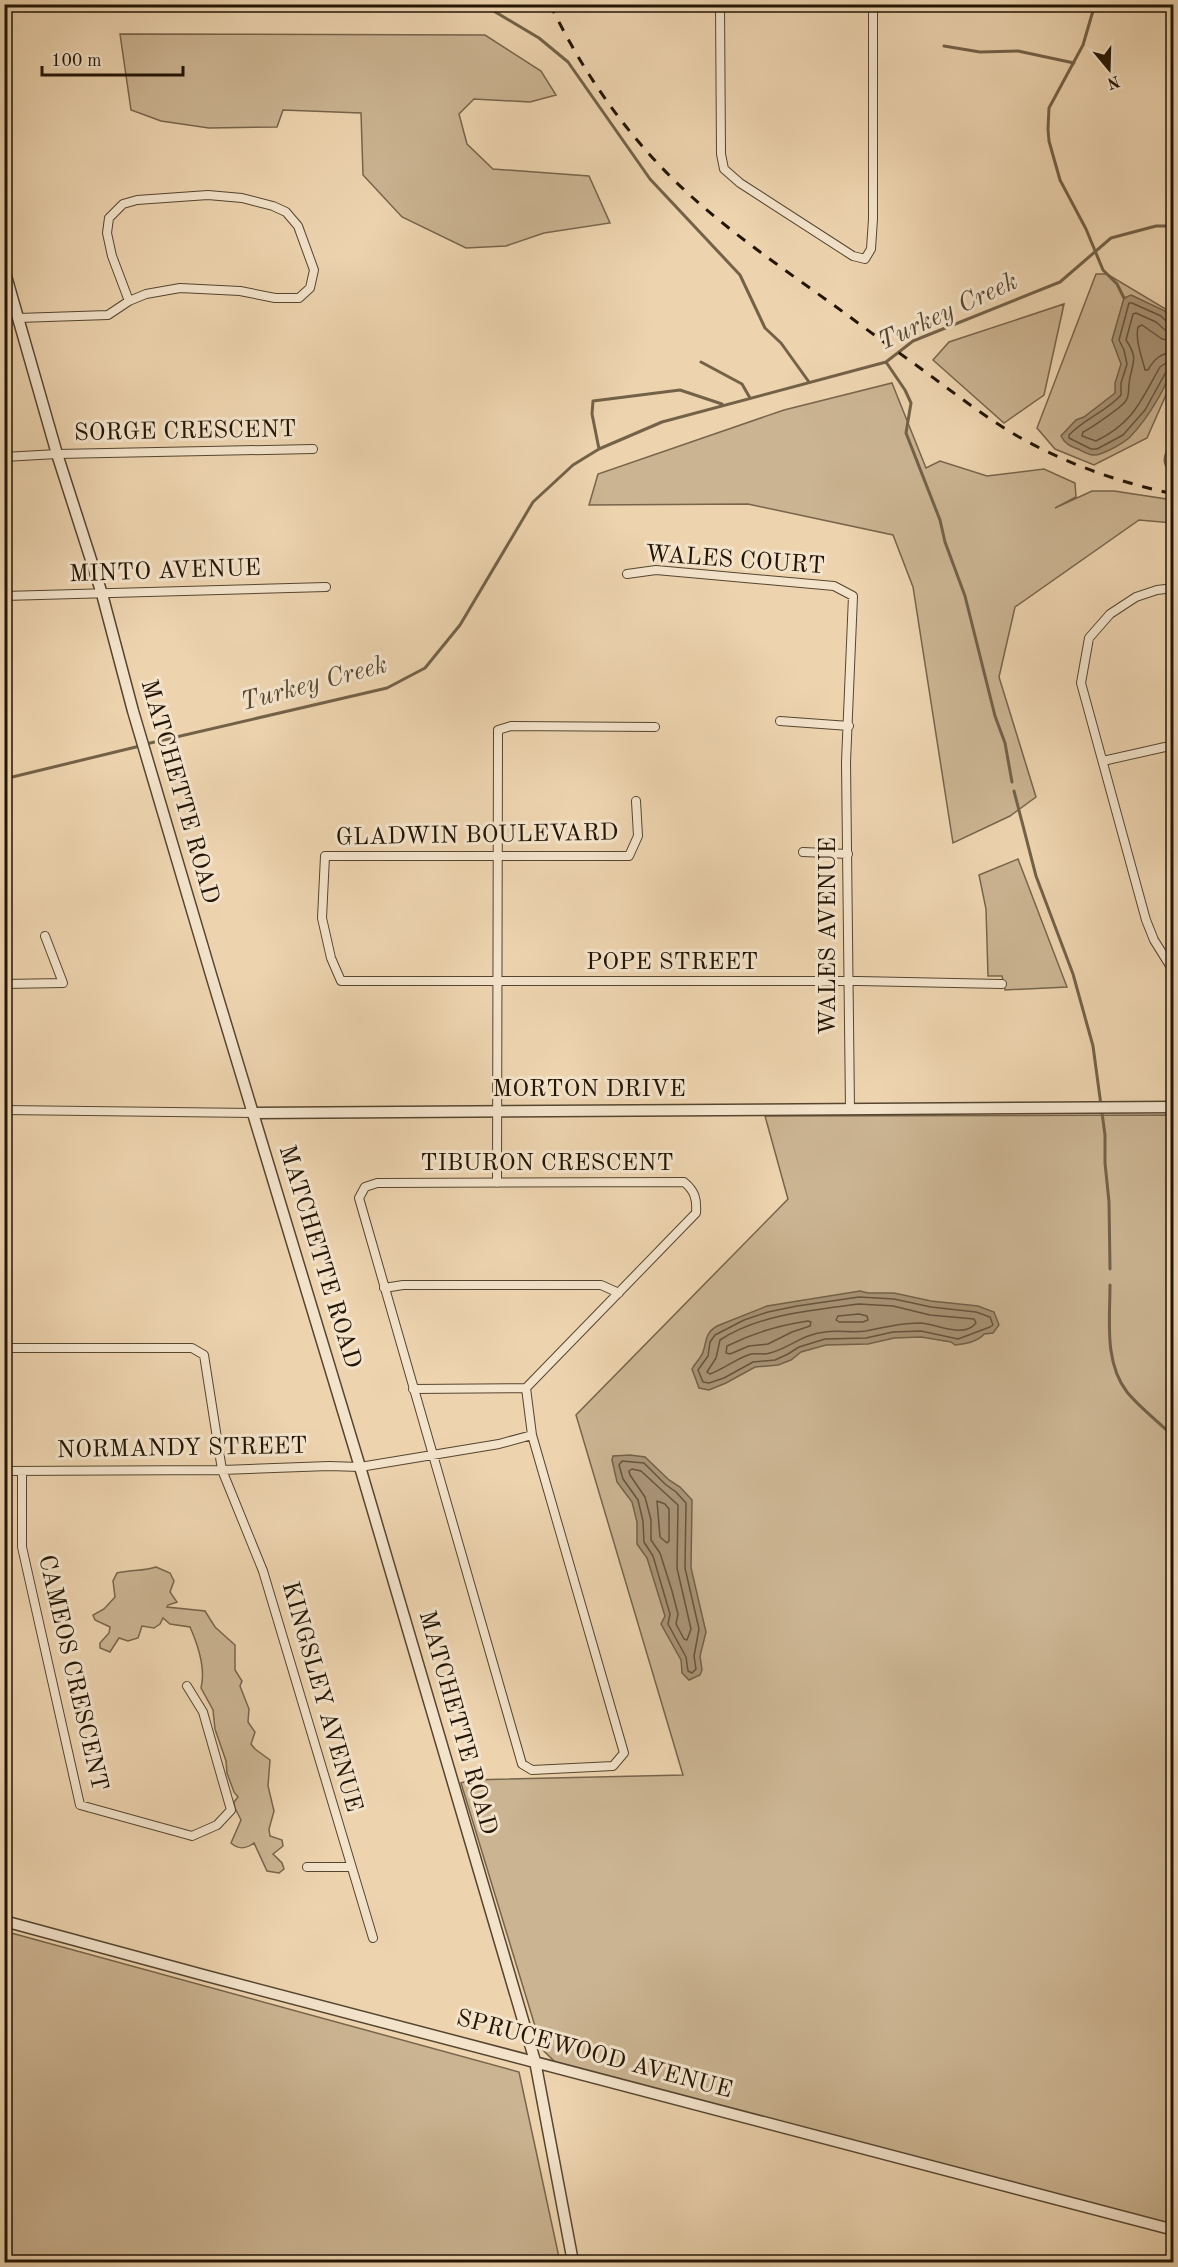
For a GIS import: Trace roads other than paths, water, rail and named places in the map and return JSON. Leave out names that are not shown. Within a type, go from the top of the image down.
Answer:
[{"type":"street","points":[[720,4],[721,154],[724,169],[740,183],[853,256],[865,259],[871,249],[873,219],[873,4]]},
{"type":"street","points":[[18,318],[108,315],[129,301],[146,294],[180,288],[240,291],[274,298],[299,298],[310,288],[314,270],[298,226],[286,212],[273,206],[242,198],[208,195],[137,200],[123,204],[109,218],[107,233],[112,256],[129,301]]},
{"type":"street","name":"MATCHETTE ROAD","points":[[4,269],[57,454],[102,594],[133,711],[360,1467],[535,2061],[573,2262]]},
{"type":"street","name":"SORGE CRESCENT","points":[[4,458],[57,454],[313,449]]},
{"type":"street","name":"WALES COURT","points":[[627,574],[656,570],[834,586],[853,596],[846,762]]},
{"type":"street","name":"MINTO AVENUE","points":[[4,596],[326,587]]},
{"type":"street","points":[[1173,588],[1157,590],[1136,597],[1110,614],[1089,638],[1081,683],[1146,920],[1154,940],[1173,972]]},
{"type":"street","points":[[780,721],[849,726]]},
{"type":"street","points":[[497,1183],[498,730],[511,726],[655,727]]},
{"type":"street","points":[[1102,761],[1173,745]]},
{"type":"street","name":"WALES AVENUE","points":[[846,762],[850,1109]]},
{"type":"street","name":"GLADWIN BOULEVARD","points":[[341,981],[331,958],[322,918],[325,856],[628,856],[638,836],[636,801]]},
{"type":"street","points":[[803,852],[848,854]]},
{"type":"street","points":[[4,984],[63,983],[45,936]]},
{"type":"street","name":"POPE STREET","points":[[341,981],[849,981],[1002,984]]},
{"type":"street","name":"MORTON DRIVE","points":[[4,1110],[254,1113],[1173,1107]]},
{"type":"street","name":"TIBURON CRESCENT","points":[[526,1388],[696,1213],[697,1201],[692,1189],[684,1182],[377,1183],[365,1187],[359,1198],[522,1764],[532,1770],[613,1766],[624,1754],[532,1435]]},
{"type":"street","points":[[384,1288],[403,1285],[602,1285],[619,1293]]},
{"type":"street","name":"KINGSLEY AVENUE","points":[[4,1348],[192,1348],[204,1355],[222,1470],[263,1571],[373,1938]]},
{"type":"street","points":[[413,1389],[526,1388],[532,1435]]},
{"type":"street","name":"NORMANDY STREET","points":[[4,1471],[360,1467],[500,1444],[532,1435]]},
{"type":"street","name":"CAMEOS CRESCENT","points":[[22,1471],[22,1547],[80,1805],[192,1836],[217,1825],[224,1818],[231,1810],[203,1712],[187,1686]]},
{"type":"street","points":[[307,1867],[351,1867]]},
{"type":"street","name":"SPRUCEWOOD AVENUE","points":[[4,1921],[261,1991],[1173,2230]]},
{"type":"water","points":[[1131,295],[1165,311],[1173,320],[1170,374],[1151,410],[1129,438],[1104,453],[1089,454],[1068,444],[1061,436],[1076,420],[1084,417],[1115,393],[1115,383],[1121,364],[1112,340],[1124,298]]},
{"type":"water","points":[[860,1291],[894,1293],[931,1301],[978,1306],[994,1312],[999,1325],[993,1333],[984,1334],[975,1341],[959,1345],[921,1337],[894,1338],[868,1344],[826,1345],[801,1352],[791,1360],[778,1365],[755,1367],[709,1390],[699,1388],[692,1369],[702,1354],[708,1334],[717,1326],[767,1306]]},
{"type":"water","points":[[613,1456],[645,1457],[692,1500],[691,1568],[706,1632],[700,1656],[702,1670],[700,1675],[689,1680],[682,1673],[681,1660],[661,1624],[665,1616],[647,1558],[637,1544],[637,1522],[632,1502],[617,1482]]},
{"type":"waterway","points":[[482,4],[539,38],[568,62],[650,179],[740,275],[765,328],[781,343],[809,382]]},
{"type":"waterway","points":[[1095,4],[1083,45],[1049,108],[1049,141],[1060,180],[1086,229],[1103,270],[1117,284],[1124,298]]},
{"type":"waterway","points":[[944,46],[980,52],[1018,51],[1074,63]]},
{"type":"waterway","name":"Turkey Creek","points":[[146,744],[387,688],[425,668],[460,625],[533,502],[573,465],[599,449],[662,422],[886,362],[913,341],[1060,282],[1111,238],[1156,226],[1174,226]]},
{"type":"waterway","points":[[701,362],[742,384],[750,398]]},
{"type":"waterway","points":[[886,362],[911,403],[906,433],[940,520],[945,542],[965,596],[995,716],[1005,743],[1012,782]]},
{"type":"waterway","name":"Turkey Creek","points":[[599,449],[592,414],[593,401],[680,390],[722,404]]},
{"type":"waterway","name":"Turkey Creek","points":[[4,779],[140,746]]},
{"type":"waterway","points":[[1014,791],[1036,876],[1073,974],[1093,1046],[1105,1135],[1110,1269]]},
{"type":"waterway","points":[[1110,1285],[1110,1340],[1115,1368],[1120,1380],[1132,1398],[1174,1437]]},
{"type":"railway","points":[[550,4],[594,83],[630,131],[670,176],[731,230],[1010,432],[1095,472],[1174,494]]}]
